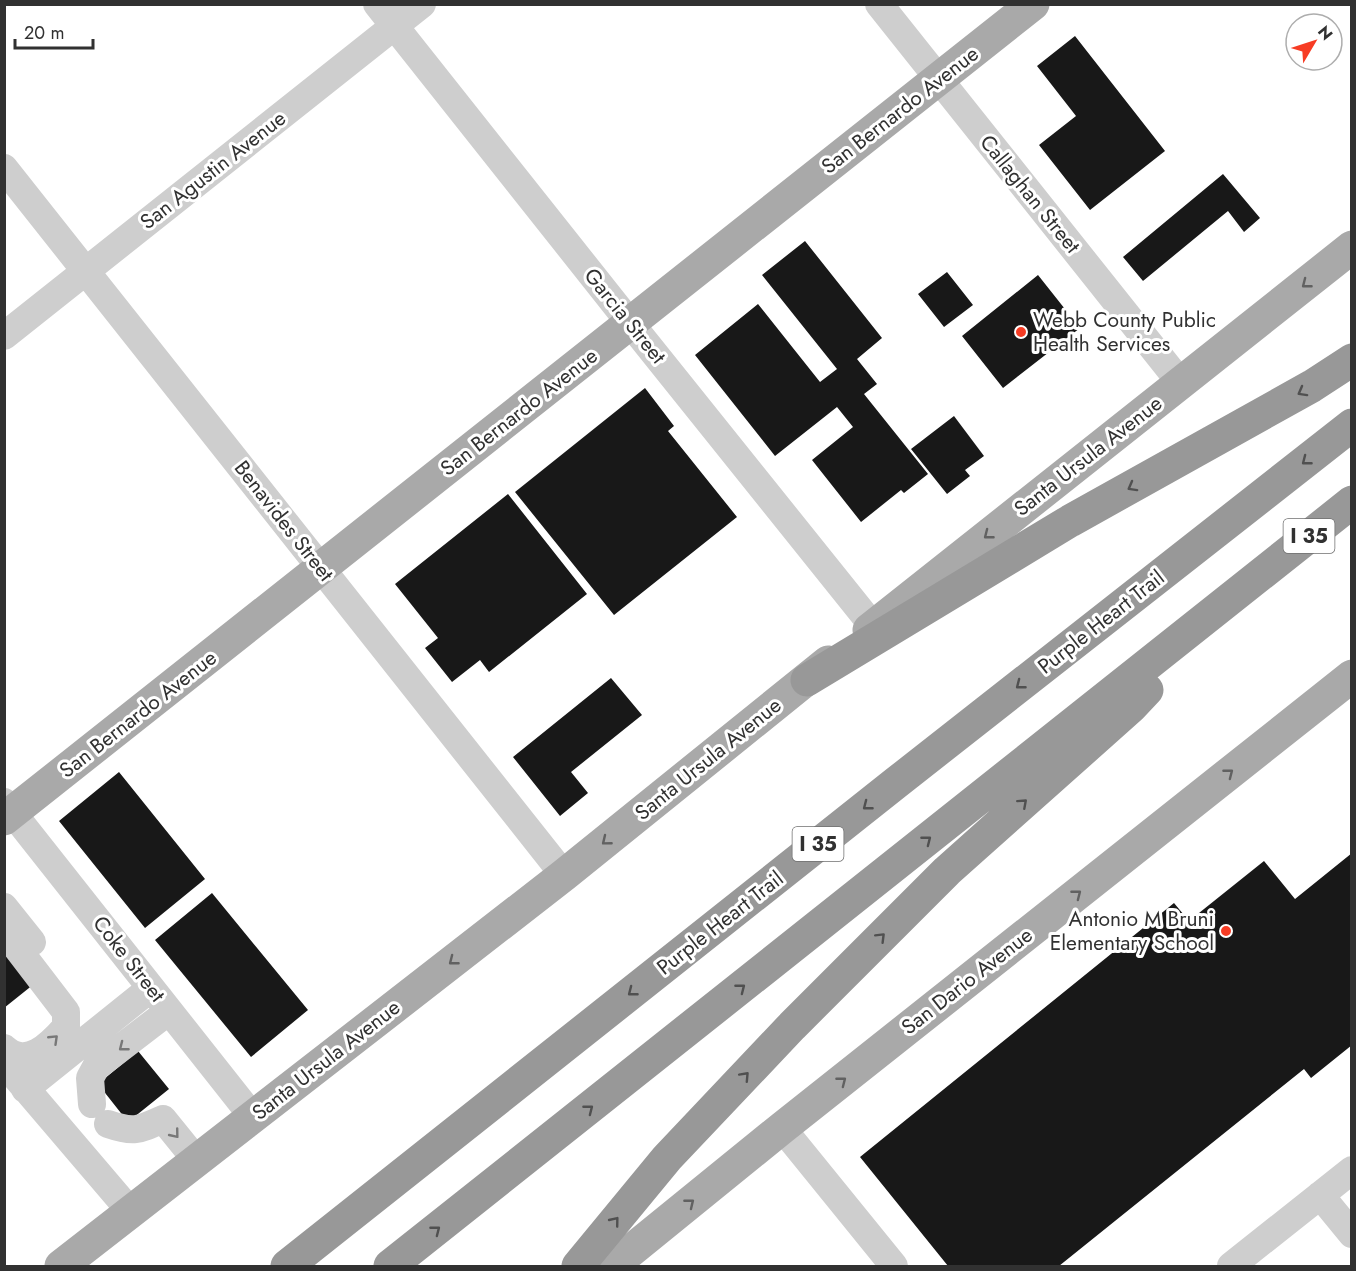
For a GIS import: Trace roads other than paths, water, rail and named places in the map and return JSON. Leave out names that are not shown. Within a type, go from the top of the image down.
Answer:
[{"type":"highway","points":[[807,680],[1070,522],[1312,386],[1352,360]]},
{"type":"highway","name":"Purple Heart Trail","points":[[287,1266],[1352,425]]},
{"type":"highway","name":"I 35","points":[[390,1266],[1352,502]]},
{"type":"highway","points":[[578,1266],[667,1158],[792,1026],[947,871],[1131,707],[1267,571]]},
{"type":"main road","name":"San Bernardo Avenue","points":[[7,811],[322,568],[1033,4]]},
{"type":"main road","name":"Santa Ursula Avenue","points":[[62,1266],[564,875],[873,626],[1352,247]]},
{"type":"main road","name":"San Dario Avenue","points":[[612,1266],[782,1128],[1352,676]]},
{"type":"street","name":"San Agustin Avenue","points":[[4,336],[86,271],[386,15],[422,4]]},
{"type":"street","name":"Callaghan Street","points":[[879,4],[1180,382]]},
{"type":"street","name":"Garcia Street","points":[[386,15],[873,626]]},
{"type":"street","name":"Benavides Street","points":[[4,168],[564,875]]},
{"type":"street","name":"Coke Street","points":[[7,811],[253,1117]]},
{"type":"street","points":[[4,907],[101,1027]]},
{"type":"street","points":[[4,931],[66,1012],[66,1027],[50,1044],[30,1056],[14,1055],[4,1048]]},
{"type":"street","points":[[25,1089],[151,988]]},
{"type":"street","points":[[169,1011],[96,1067],[90,1078],[100,1114],[125,1130],[141,1129],[163,1119],[197,1161]]},
{"type":"street","points":[[4,1063],[131,1212]]},
{"type":"street","points":[[782,1128],[894,1266]]},
{"type":"street","points":[[1231,1266],[1352,1170]]},
{"type":"street","points":[[1320,1195],[1352,1234]]},
{"type":"place","name":"Webb County Public Health Services","points":[[1021,332]]},
{"type":"place","name":"Antonio M Bruni Elementary School","points":[[1226,931]]}]
